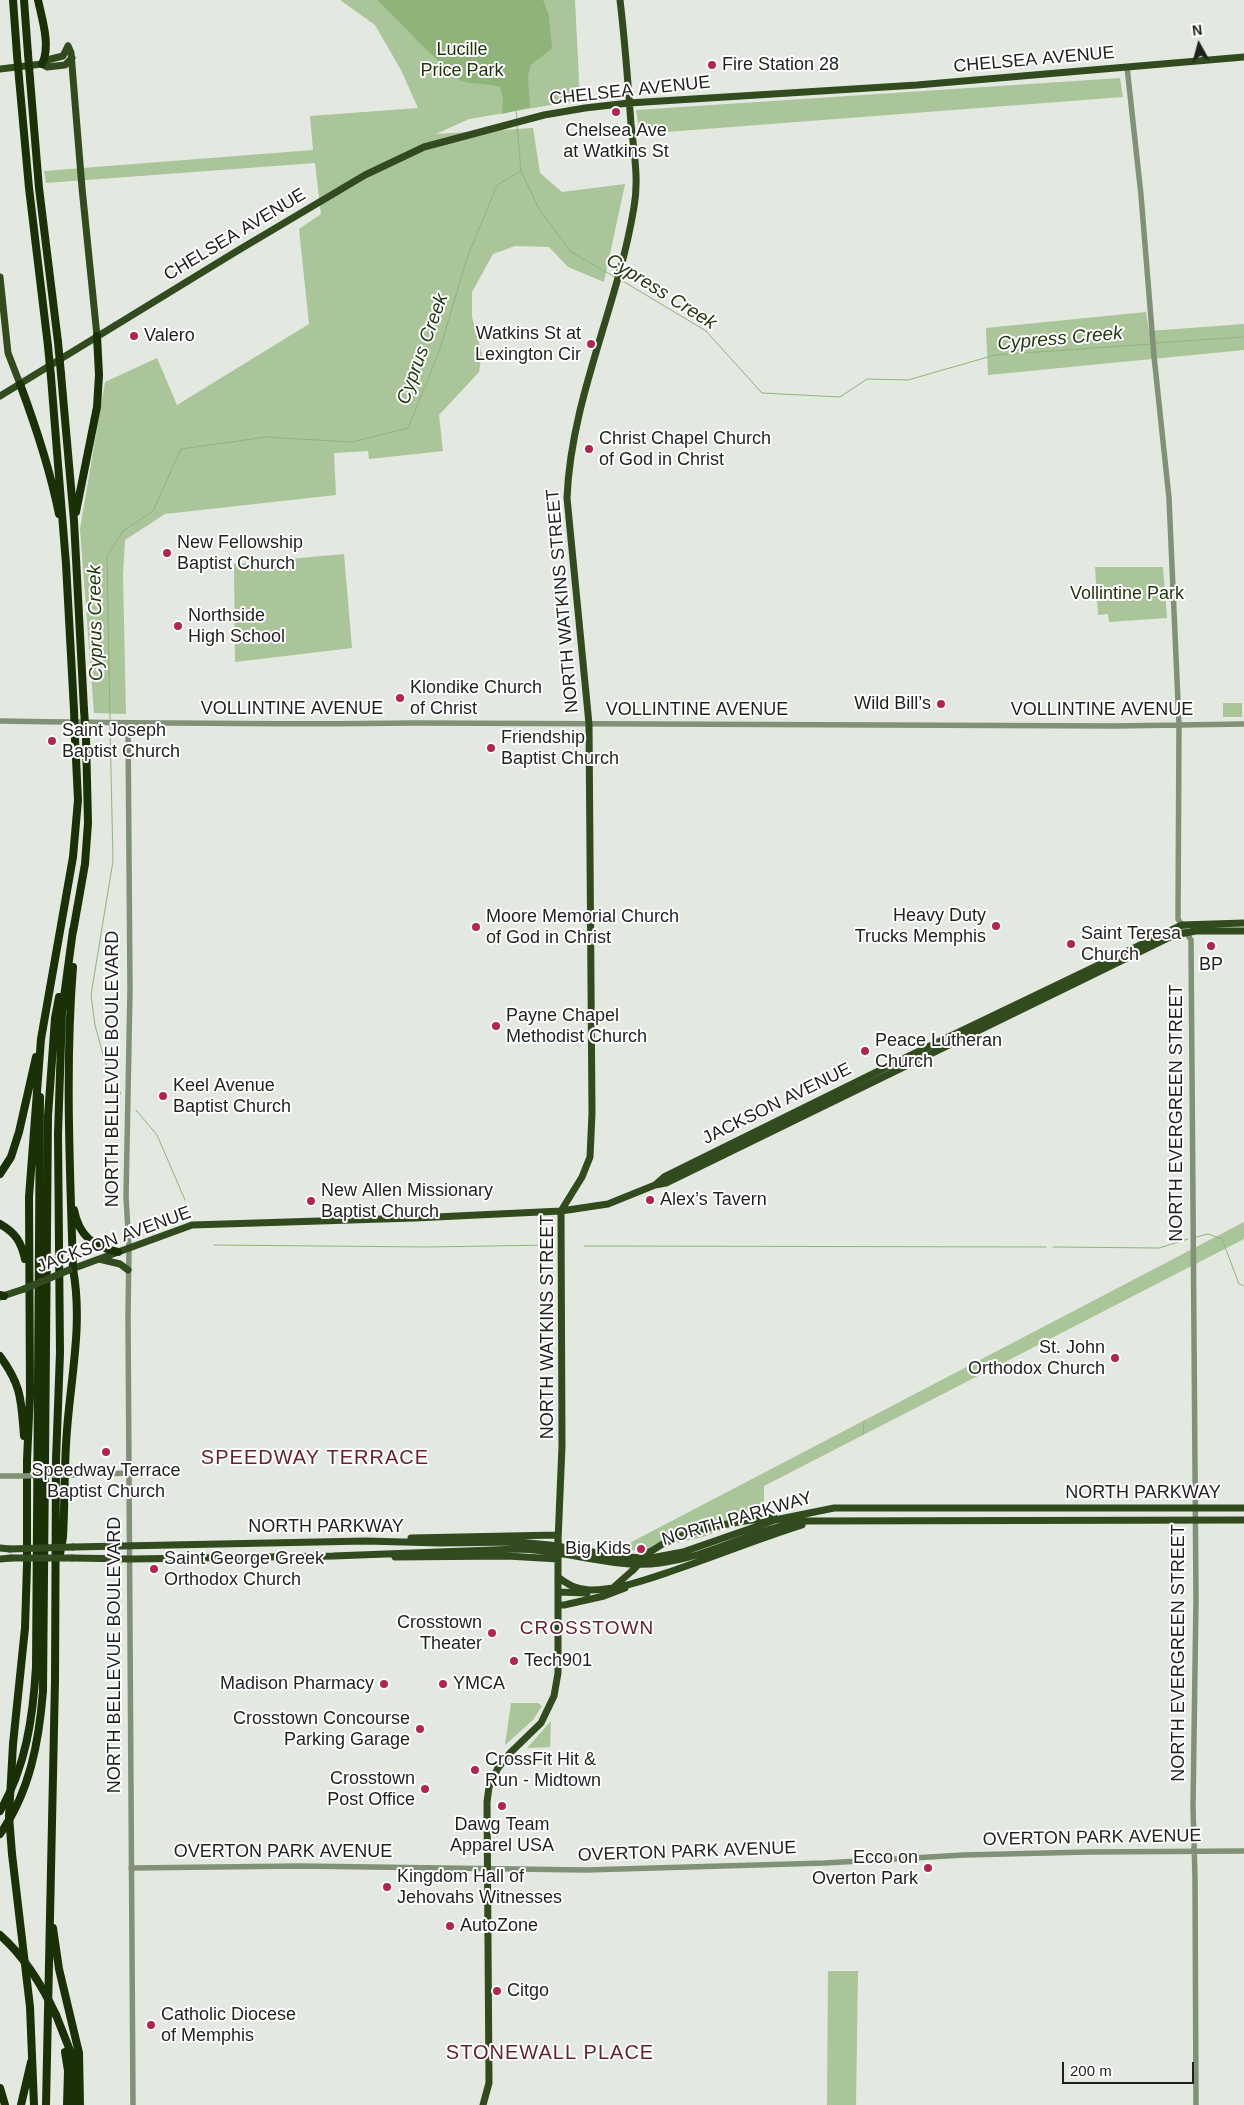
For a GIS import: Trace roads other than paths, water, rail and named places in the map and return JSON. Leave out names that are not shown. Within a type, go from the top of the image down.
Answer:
[{"type":"highway","points":[[13,0],[29,188],[51,377],[68,584],[78,800],[73,857],[41,1039],[29,1197],[30,1394],[27,1460],[25,1628],[13,1744],[9,1816],[30,2007],[34,2105]]},
{"type":"highway","points":[[0,1834],[18,1803],[30,1770],[39,1732],[43,1691],[49,1080],[55,1018],[76,915],[88,823],[86,738],[74,521],[58,342],[40,188],[24,0]]},
{"type":"highway","points":[[38,0],[46,57],[42,64]]},
{"type":"highway","points":[[74,521],[97,407],[99,375],[97,336]]},
{"type":"highway","points":[[20,384],[52,477],[65,550]]},
{"type":"highway","points":[[56,1573],[64,1537],[67,1430],[77,1323],[77,1291],[71,1270],[69,1012],[76,915]]},
{"type":"highway","points":[[46,2105],[56,1573],[56,1460],[60,1353],[58,1114],[62,1012],[73,930]]},
{"type":"highway","points":[[0,1174],[11,1157],[19,1132],[30,1077],[41,1039]]},
{"type":"highway","points":[[0,1811],[18,1771],[26,1744],[32,1711],[36,1668],[40,1050]]},
{"type":"highway","points":[[70,1186],[75,1214],[80,1228],[88,1240],[101,1248],[118,1252]]},
{"type":"highway","points":[[0,1224],[8,1228],[21,1242],[28,1270]]},
{"type":"highway","points":[[0,1356],[14,1376],[20,1392],[27,1460]]},
{"type":"highway","points":[[50,1914],[59,1969],[79,2053],[80,2105]]},
{"type":"highway","points":[[0,1935],[30,1968],[56,2015],[68,2054],[74,2105]]},
{"type":"highway","points":[[67,2105],[68,2054]]},
{"type":"highway","points":[[21,2105],[33,2056]]},
{"type":"highway","points":[[0,2088],[5,2105]]},
{"type":"main road","name":"NORTH WATKINS STREET","points":[[483,2105],[489,2082],[487,1802],[489,1786],[503,1761],[538,1728],[549,1710],[554,1696],[558,1673],[558,1538],[562,1446],[561,1212],[582,1177],[590,1156],[592,1093],[589,724],[567,498],[568,472],[575,432],[614,293],[634,207],[636,169],[620,0]]},
{"type":"main road","points":[[52,60],[63,56],[68,46],[73,73],[97,336]]},
{"type":"main road","name":"CHELSEA AVENUE","points":[[0,396],[365,175],[424,147],[493,128],[544,115],[630,103],[907,85],[1244,57]]},
{"type":"main road","points":[[0,69],[42,64],[47,60],[70,61]]},
{"type":"main road","points":[[42,64],[48,67],[70,61]]},
{"type":"main road","points":[[0,277],[8,353],[20,384]]},
{"type":"main road","name":"JACKSON AVENUE","points":[[655,1185],[664,1177],[887,1066],[1182,925],[1244,923]]},
{"type":"main road","name":"JACKSON AVENUE","points":[[1,1296],[24,1289],[180,1228],[203,1223],[415,1218],[561,1212],[608,1204],[655,1185],[666,1183],[1174,935],[1187,932],[1244,931]]},
{"type":"main road","points":[[98,1259],[120,1264],[128,1270]]},
{"type":"main road","name":"NORTH PARKWAY","points":[[0,1548],[130,1544],[366,1541],[534,1543],[623,1556],[651,1558],[683,1552],[757,1526],[812,1512],[843,1508],[1244,1508]]},
{"type":"main road","points":[[558,1592],[587,1593],[610,1588],[620,1583],[650,1552],[663,1543],[710,1528],[812,1512]]},
{"type":"main road","points":[[558,1577],[568,1585],[589,1590],[630,1585],[773,1533],[817,1520]]},
{"type":"main road","name":"NORTH PARKWAY","points":[[0,1559],[365,1555],[520,1549],[550,1551],[626,1563],[655,1564],[688,1557],[788,1524],[817,1520],[1244,1520]]},
{"type":"main road","points":[[366,1541],[558,1538]]},
{"type":"main road","points":[[365,1555],[408,1558],[558,1557]]},
{"type":"main road","points":[[532,1558],[558,1567]]},
{"type":"main road","points":[[558,1604],[564,1605],[604,1596],[620,1591],[630,1585]]},
{"type":"street","name":"NORTH EVERGREEN STREET","points":[[1127,67],[1169,498],[1179,725],[1178,919],[1192,940],[1194,1520],[1196,1599],[1194,1851],[1196,2105]]},
{"type":"street","name":"VOLLINTINE AVENUE","points":[[0,721],[104,724],[1244,724]]},
{"type":"street","name":"NORTH BELLEVUE BOULEVARD","points":[[128,724],[130,1013],[126,1197],[129,1247],[131,1868],[134,2105]]},
{"type":"street","points":[[0,1476],[129,1473]]},
{"type":"street","name":"OVERTON PARK AVENUE","points":[[131,1868],[327,1866],[621,1869],[825,1863],[964,1855],[1244,1851]]},
{"type":"waterway","name":"Cypress Creek","points":[[516,111],[517,119]]},
{"type":"waterway","name":"Cypress Creek","points":[[517,126],[521,171],[539,209],[571,252],[615,277]]},
{"type":"waterway","name":"Cyprus Creek","points":[[110,719],[107,556],[123,531],[153,511],[181,449],[266,437],[352,442],[408,428],[439,352],[467,258],[497,185],[521,171]]},
{"type":"waterway","name":"Cypress Creek","points":[[621,280],[706,331],[762,393],[840,397],[867,379],[908,380],[995,355],[1151,344]]},
{"type":"waterway","name":"Cyprus Creek","points":[[1155,343],[1244,337]]},
{"type":"waterway","name":"Cyprus Creek","points":[[110,726],[113,861],[91,995],[95,1025],[105,1062],[121,1094]]},
{"type":"waterway","points":[[136,1110],[157,1135],[185,1200]]},
{"type":"waterway","points":[[1196,1237],[1208,1234],[1222,1239],[1239,1284],[1244,1286]]},
{"type":"waterway","points":[[1053,1247],[1159,1248],[1188,1239]]},
{"type":"waterway","points":[[214,1245],[428,1247],[552,1245]]},
{"type":"waterway","points":[[584,1246],[1046,1247]]},
{"type":"waterway","points":[[863,1434],[864,1421]]},
{"type":"place","name":"Fire Station 28","points":[[712,65]]},
{"type":"place","name":"Chelsea Ave at Watkins St","points":[[616,112]]},
{"type":"place","name":"Valero","points":[[134,336]]},
{"type":"place","name":"Watkins St at Lexington Cir","points":[[591,344]]},
{"type":"place","name":"Christ Chapel Church of God in Christ","points":[[589,449]]},
{"type":"place","name":"New Fellowship Baptist Church","points":[[167,553]]},
{"type":"place","name":"Northside High School","points":[[178,626]]},
{"type":"place","name":"Klondike Church of Christ","points":[[400,698]]},
{"type":"place","name":"Wild Bill’s","points":[[941,704]]},
{"type":"place","name":"Saint Joseph Baptist Church","points":[[52,741]]},
{"type":"place","name":"Friendship Baptist Church","points":[[491,748]]},
{"type":"place","name":"Heavy Duty Trucks Memphis","points":[[996,926]]},
{"type":"place","name":"Moore Memorial Church of God in Christ","points":[[476,927]]},
{"type":"place","name":"Saint Teresa Church","points":[[1071,944]]},
{"type":"place","name":"BP","points":[[1211,946]]},
{"type":"place","name":"Payne Chapel Methodist Church","points":[[496,1026]]},
{"type":"place","name":"Peace Lutheran Church","points":[[865,1051]]},
{"type":"place","name":"Keel Avenue Baptist Church","points":[[163,1096]]},
{"type":"place","name":"Alex’s Tavern","points":[[650,1200]]},
{"type":"place","name":"New Allen Missionary Baptist Church","points":[[311,1201]]},
{"type":"place","name":"St. John Orthodox Church","points":[[1115,1358]]},
{"type":"place","name":"Speedway Terrace Baptist Church","points":[[106,1452]]},
{"type":"place","name":"Big Kids","points":[[641,1549]]},
{"type":"place","name":"Saint George Greek Orthodox Church","points":[[154,1569]]},
{"type":"place","name":"Crosstown Theater","points":[[492,1633]]},
{"type":"place","name":"Tech901","points":[[514,1661]]},
{"type":"place","name":"Madison Pharmacy","points":[[384,1684]]},
{"type":"place","name":"YMCA","points":[[443,1684]]},
{"type":"place","name":"Crosstown Concourse Parking Garage","points":[[420,1729]]},
{"type":"place","name":"CrossFit Hit & Run - Midtown","points":[[475,1770]]},
{"type":"place","name":"Crosstown Post Office","points":[[425,1789]]},
{"type":"place","name":"Dawg Team Apparel USA","points":[[502,1806]]},
{"type":"place","name":"Ecco on Overton Park","points":[[928,1868]]},
{"type":"place","name":"Kingdom Hall of Jehovahs Witnesses","points":[[387,1887]]},
{"type":"place","name":"AutoZone","points":[[450,1926]]},
{"type":"place","name":"Citgo","points":[[497,1991]]},
{"type":"place","name":"Catholic Diocese of Memphis","points":[[151,2025]]},
{"type":"district","name":"SPEEDWAY TERRACE","points":[[315,1458]]},
{"type":"district","name":"CROSSTOWN","points":[[587,1629]]},
{"type":"district","name":"STONEWALL PLACE","points":[[550,2053]]},
{"type":"park label","name":"Lucille Price Park","points":[[462,60]]},
{"type":"park label","name":"Vollintine Park","points":[[1127,594]]}]
